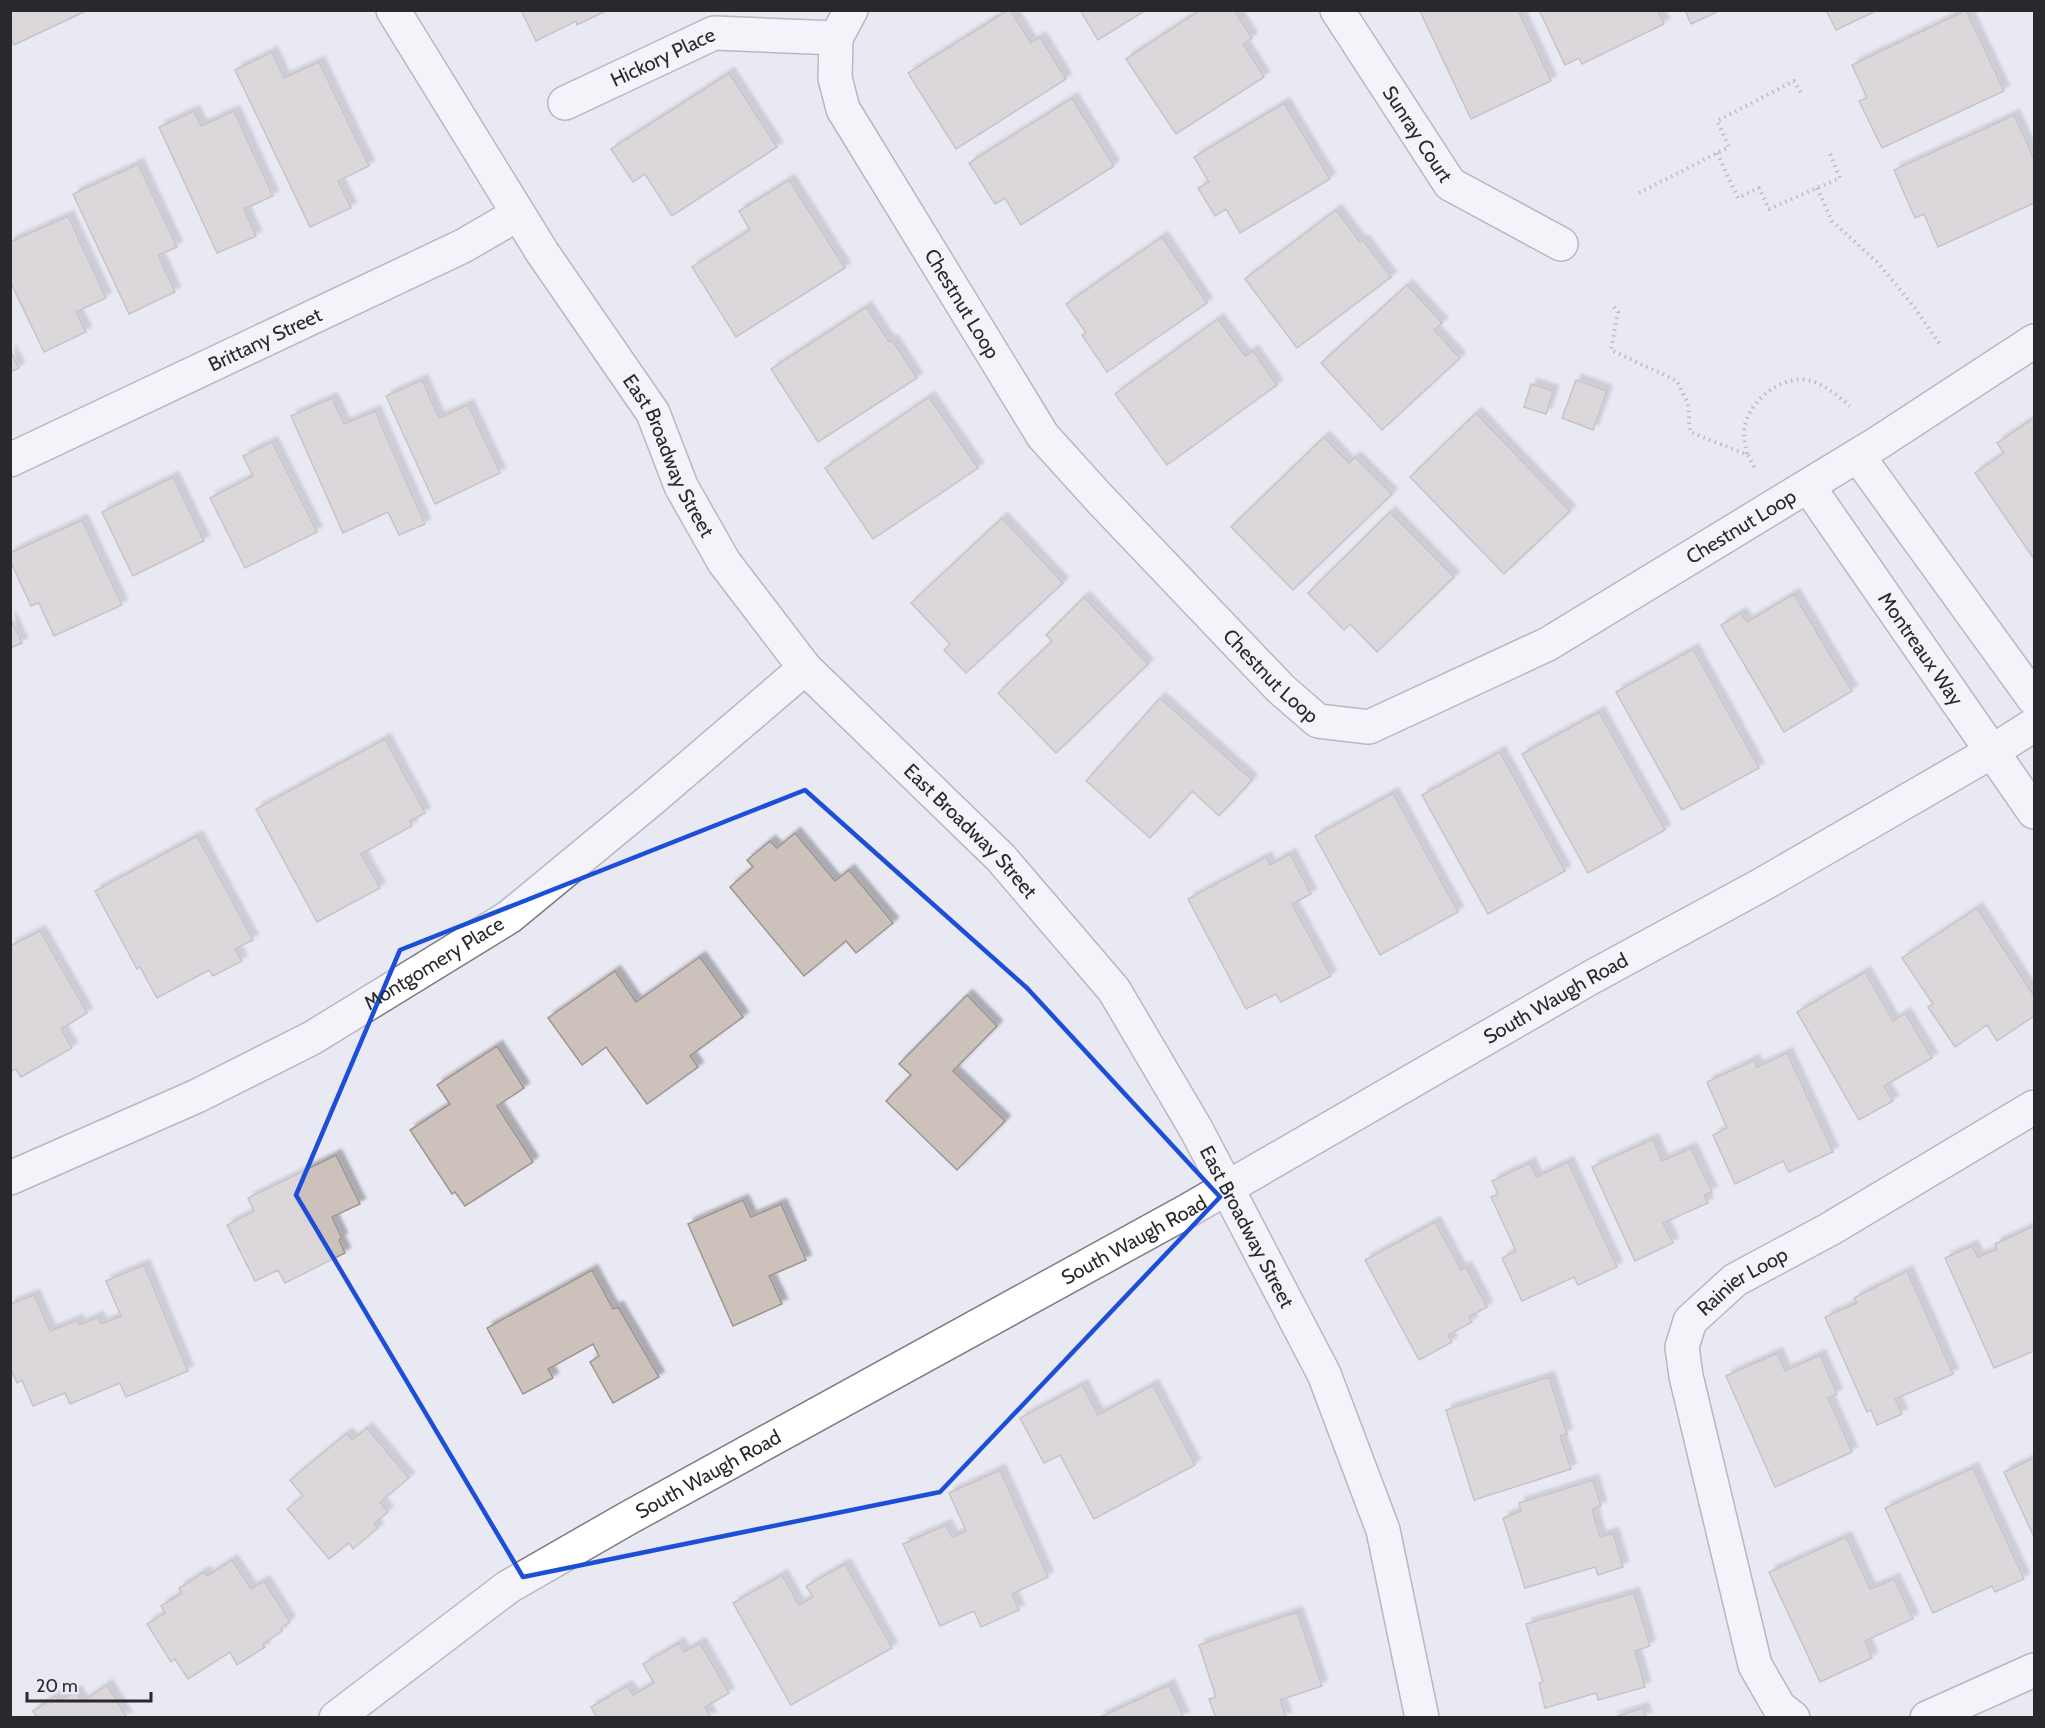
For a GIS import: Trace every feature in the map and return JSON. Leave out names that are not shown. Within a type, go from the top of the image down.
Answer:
[{"type":"street","name":"East Broadway Street","points":[[393,10],[542,252],[653,413],[681,486],[724,562],[805,668],[1001,858],[1114,990],[1196,1129],[1324,1374],[1383,1530],[1422,1718]]},
{"type":"street","name":"Sunray Court","points":[[1337,10],[1450,184],[1561,244]]},
{"type":"street","name":"Hickory Place","points":[[565,103],[714,33],[844,24]]},
{"type":"street","name":"Chestnut Loop","points":[[844,24],[835,78],[843,109],[1043,436],[1273,681],[1318,722],[1369,727],[1548,644],[1858,456],[2034,341]]},
{"type":"street","name":"Brittany Street","points":[[10,460],[463,246],[519,214]]},
{"type":"street","points":[[1858,456],[2034,699]]},
{"type":"street","name":"Montreaux Way","points":[[1808,486],[2034,812]]},
{"type":"street","name":"Montgomery Place","points":[[10,1178],[197,1096],[312,1038],[509,917],[805,668]]},
{"type":"street","name":"South Waugh Road","points":[[336,1718],[508,1587],[630,1517],[918,1361],[1227,1188],[1590,978],[1764,884],[2034,725]]},
{"type":"street","name":"Rainier Loop","points":[[1793,1718],[1779,1707],[1755,1665],[1686,1376],[1682,1347],[1690,1321],[1735,1280],[1830,1229],[2034,1107]]},
{"type":"street","points":[[1927,1718],[2034,1670]]},
{"type":"path","points":[[1639,193],[1729,147],[1717,120],[1794,81],[1801,93]]},
{"type":"path","points":[[1717,153],[1738,198],[1759,188],[1769,209],[1840,178],[1830,154]]},
{"type":"path","points":[[1817,188],[1832,221],[1879,264],[1915,308],[1941,346]]},
{"type":"path","points":[[1614,307],[1618,312],[1611,350],[1677,381],[1688,404],[1690,432],[1748,455]]},
{"type":"path","points":[[1756,470],[1748,455],[1743,435],[1746,420],[1754,407],[1779,384],[1795,379],[1810,381],[1833,391],[1850,406]]},
{"type":"highlighted area","points":[[805,790],[1027,988],[1220,1197],[940,1492],[523,1577],[296,1195],[400,950]]},
{"type":"building","points":[[10,10],[88,10],[14,45],[10,37]]},
{"type":"building","points":[[521,10],[608,10],[577,25],[576,21],[536,41]]},
{"type":"building","points":[[1008,10],[1031,43],[1040,37],[1066,79],[956,149],[908,73]]},
{"type":"building","points":[[1080,10],[1146,10],[1098,40]]},
{"type":"building","points":[[1200,10],[1234,10],[1252,38],[1243,44],[1264,77],[1176,134],[1126,59]]},
{"type":"building","points":[[1518,10],[1551,81],[1471,119],[1420,11]]},
{"type":"building","points":[[1539,10],[1657,10],[1664,24],[1582,64],[1579,58],[1565,65]]},
{"type":"building","points":[[1685,10],[1721,10],[1691,24]]},
{"type":"building","points":[[1826,10],[1878,10],[1836,30]]},
{"type":"building","points":[[1966,10],[2004,91],[1882,148],[1859,101],[1867,98],[1852,65]]},
{"type":"building","points":[[272,52],[284,78],[319,62],[369,166],[338,181],[351,208],[310,227],[235,70]]},
{"type":"building","points":[[729,73],[777,147],[672,216],[645,174],[633,182],[611,149]]},
{"type":"building","points":[[1072,98],[1114,166],[1021,225],[1005,198],[995,204],[969,163]]},
{"type":"building","points":[[1284,103],[1330,179],[1240,233],[1226,209],[1215,216],[1198,188],[1209,182],[1194,157]]},
{"type":"building","points":[[194,111],[201,126],[234,111],[273,196],[244,209],[256,236],[217,253],[159,127]]},
{"type":"building","points":[[2014,115],[2034,159],[2034,203],[1938,247],[1924,214],[1915,218],[1894,170]]},
{"type":"building","points":[[138,164],[177,247],[158,255],[175,292],[129,314],[73,194]]},
{"type":"building","points":[[789,180],[845,268],[736,337],[692,267],[750,230],[739,211]]},
{"type":"building","points":[[1336,210],[1360,242],[1363,240],[1391,277],[1297,348],[1245,279]]},
{"type":"building","points":[[68,216],[106,298],[76,312],[86,332],[44,352],[10,281],[10,242]]},
{"type":"building","points":[[1162,237],[1207,303],[1107,372],[1082,335],[1086,333],[1066,304]]},
{"type":"building","points":[[1407,285],[1442,323],[1434,330],[1460,358],[1382,430],[1321,363]]},
{"type":"building","points":[[866,307],[889,342],[892,340],[917,378],[818,442],[771,369]]},
{"type":"building","points":[[1218,319],[1245,356],[1253,351],[1277,385],[1167,465],[1115,394]]},
{"type":"building","points":[[10,350],[19,368],[10,372]]},
{"type":"building","points":[[422,380],[439,418],[468,405],[500,473],[435,504],[386,396]]},
{"type":"building","points":[[1576,380],[1607,391],[1593,430],[1562,418]]},
{"type":"building","points":[[1531,384],[1553,391],[1546,414],[1524,407]]},
{"type":"building","points":[[929,397],[978,468],[873,539],[825,468]]},
{"type":"building","points":[[332,398],[344,424],[375,411],[425,524],[399,535],[388,512],[343,533],[291,416]]},
{"type":"building","points":[[1476,413],[1570,511],[1504,574],[1410,477]]},
{"type":"building","points":[[2034,418],[2034,559],[1975,473],[2004,453],[1997,443]]},
{"type":"building","points":[[1324,437],[1349,463],[1355,457],[1392,494],[1293,590],[1231,527]]},
{"type":"building","points":[[272,442],[317,532],[245,568],[210,498],[253,476],[243,456]]},
{"type":"building","points":[[173,477],[204,541],[133,576],[102,512]]},
{"type":"building","points":[[1390,512],[1454,577],[1377,652],[1350,624],[1344,630],[1308,593]]},
{"type":"building","points":[[1002,518],[1063,583],[966,673],[944,650],[950,644],[911,603]]},
{"type":"building","points":[[82,520],[122,605],[54,636],[39,603],[31,606],[10,560],[10,553]]},
{"type":"building","points":[[1794,594],[1852,691],[1784,732],[1721,625],[1741,613],[1747,622]]},
{"type":"building","points":[[1084,597],[1148,664],[1056,753],[998,693],[1052,641],[1046,635]]},
{"type":"building","points":[[10,617],[22,643],[10,648]]},
{"type":"building","points":[[1693,649],[1759,768],[1682,810],[1616,692]]},
{"type":"building","points":[[1160,698],[1252,780],[1219,816],[1192,791],[1150,838],[1086,781]]},
{"type":"building","points":[[1599,712],[1665,830],[1588,873],[1522,754]]},
{"type":"building","points":[[385,739],[425,813],[410,821],[412,826],[361,854],[380,888],[317,922],[256,809]]},
{"type":"building","points":[[1500,752],[1565,871],[1488,914],[1422,795]]},
{"type":"building","points":[[1393,793],[1458,912],[1380,955],[1315,836]]},
{"type":"building","points":[[795,833],[835,881],[849,870],[893,923],[856,953],[846,941],[804,976],[730,887],[753,867],[747,860],[770,841],[777,848]]},
{"type":"building","points":[[197,836],[253,940],[235,949],[242,961],[213,976],[209,970],[157,998],[140,967],[137,969],[95,891]]},
{"type":"building","points":[[1290,854],[1311,894],[1292,904],[1331,976],[1281,1002],[1276,994],[1246,1009],[1188,899],[1266,857],[1270,865]]},
{"type":"building","points":[[1977,908],[2034,996],[2034,1016],[1997,1041],[1987,1025],[1955,1047],[1928,1007],[1933,1004],[1902,958]]},
{"type":"building","points":[[40,931],[87,1013],[61,1029],[72,1048],[21,1077],[16,1069],[10,1072],[10,946]]},
{"type":"building","points":[[700,957],[743,1017],[690,1056],[698,1067],[647,1104],[606,1047],[582,1065],[548,1018],[615,971],[636,1002]]},
{"type":"building","points":[[1865,972],[1893,1021],[1905,1013],[1932,1058],[1884,1086],[1893,1101],[1859,1120],[1797,1012]]},
{"type":"building","points":[[967,995],[997,1026],[953,1071],[1005,1121],[957,1170],[886,1101],[911,1075],[899,1064]]},
{"type":"building","points":[[497,1046],[524,1088],[497,1106],[533,1162],[465,1206],[455,1192],[452,1194],[410,1130],[450,1104],[437,1085]]},
{"type":"building","points":[[1787,1053],[1833,1152],[1789,1172],[1783,1161],[1735,1184],[1713,1135],[1727,1128],[1707,1082],[1754,1060],[1757,1067]]},
{"type":"building","points":[[1653,1139],[1662,1161],[1691,1148],[1712,1192],[1704,1195],[1708,1203],[1663,1223],[1673,1243],[1635,1261],[1592,1167]]},
{"type":"building","points":[[336,1155],[360,1204],[332,1217],[342,1238],[339,1240],[345,1253],[285,1283],[278,1270],[255,1281],[227,1225],[254,1211],[248,1198]]},
{"type":"building","points":[[1568,1162],[1617,1267],[1578,1285],[1574,1277],[1522,1301],[1502,1258],[1516,1251],[1491,1197],[1498,1194],[1492,1181],[1530,1163],[1536,1177]]},
{"type":"building","points":[[743,1200],[751,1217],[781,1204],[806,1260],[769,1276],[782,1304],[733,1326],[688,1224]]},
{"type":"building","points":[[1435,1222],[1461,1270],[1466,1267],[1487,1307],[1469,1317],[1472,1322],[1448,1335],[1452,1342],[1419,1360],[1365,1260]]},
{"type":"building","points":[[2034,1226],[2034,1351],[1994,1368],[1945,1258],[1972,1246],[1978,1257],[1997,1249],[1995,1244]]},
{"type":"building","points":[[144,1265],[188,1371],[126,1397],[120,1383],[70,1404],[65,1393],[33,1406],[22,1380],[17,1383],[10,1367],[10,1304],[34,1295],[50,1331],[77,1320],[79,1325],[98,1317],[101,1324],[121,1316],[106,1281]]},
{"type":"building","points":[[592,1270],[613,1309],[618,1307],[659,1377],[613,1403],[590,1362],[599,1356],[593,1344],[548,1369],[553,1378],[523,1394],[487,1328]]},
{"type":"building","points":[[1907,1271],[1953,1374],[1895,1399],[1902,1414],[1877,1425],[1871,1410],[1867,1412],[1825,1317],[1857,1303],[1854,1298]]},
{"type":"building","points":[[1777,1353],[1785,1371],[1820,1355],[1837,1394],[1828,1398],[1852,1452],[1775,1487],[1726,1376]]},
{"type":"building","points":[[1549,1377],[1567,1434],[1560,1436],[1571,1469],[1474,1500],[1446,1410]]},
{"type":"building","points":[[1082,1385],[1098,1415],[1153,1385],[1195,1465],[1094,1519],[1060,1455],[1044,1463],[1020,1418]]},
{"type":"building","points":[[367,1428],[409,1478],[380,1502],[388,1512],[374,1523],[378,1528],[353,1549],[349,1543],[329,1559],[287,1509],[303,1496],[290,1480],[347,1433],[352,1440]]},
{"type":"building","points":[[2034,1458],[2034,1537],[2004,1472]]},
{"type":"building","points":[[1973,1468],[2024,1579],[1995,1592],[1992,1586],[1933,1613],[1885,1508]]},
{"type":"building","points":[[1000,1470],[1048,1577],[1012,1594],[1019,1610],[981,1627],[974,1611],[940,1626],[903,1544],[946,1525],[952,1537],[966,1531],[949,1493]]},
{"type":"building","points":[[1593,1480],[1601,1506],[1592,1509],[1600,1537],[1613,1533],[1623,1567],[1598,1575],[1595,1567],[1525,1588],[1503,1518],[1521,1511],[1519,1503]]},
{"type":"building","points":[[1846,1537],[1870,1589],[1894,1579],[1913,1619],[1865,1641],[1872,1658],[1820,1682],[1769,1572]]},
{"type":"building","points":[[232,1560],[251,1589],[264,1581],[290,1622],[281,1628],[282,1631],[263,1644],[265,1647],[237,1665],[230,1652],[188,1679],[175,1659],[171,1662],[147,1624],[165,1613],[161,1606],[182,1593],[179,1588],[204,1572],[207,1576]]},
{"type":"building","points":[[845,1564],[892,1648],[791,1705],[733,1603],[782,1575],[799,1605],[813,1597],[806,1586]]},
{"type":"building","points":[[1634,1593],[1650,1646],[1635,1651],[1645,1687],[1598,1700],[1596,1693],[1545,1708],[1539,1683],[1543,1682],[1526,1624]]},
{"type":"building","points":[[1297,1612],[1322,1686],[1280,1700],[1286,1718],[1216,1718],[1209,1699],[1216,1697],[1199,1645]]},
{"type":"building","points":[[679,1643],[684,1652],[700,1643],[729,1693],[705,1707],[711,1718],[597,1718],[591,1707],[627,1686],[633,1695],[654,1683],[643,1664]]},
{"type":"building","points":[[107,1685],[127,1718],[34,1718],[36,1716],[33,1711],[56,1696],[60,1701],[76,1691],[82,1702]]},
{"type":"building","points":[[1169,1685],[1184,1718],[1098,1718]]},
{"type":"building","points":[[1643,1708],[1646,1718],[1611,1718]]}]
